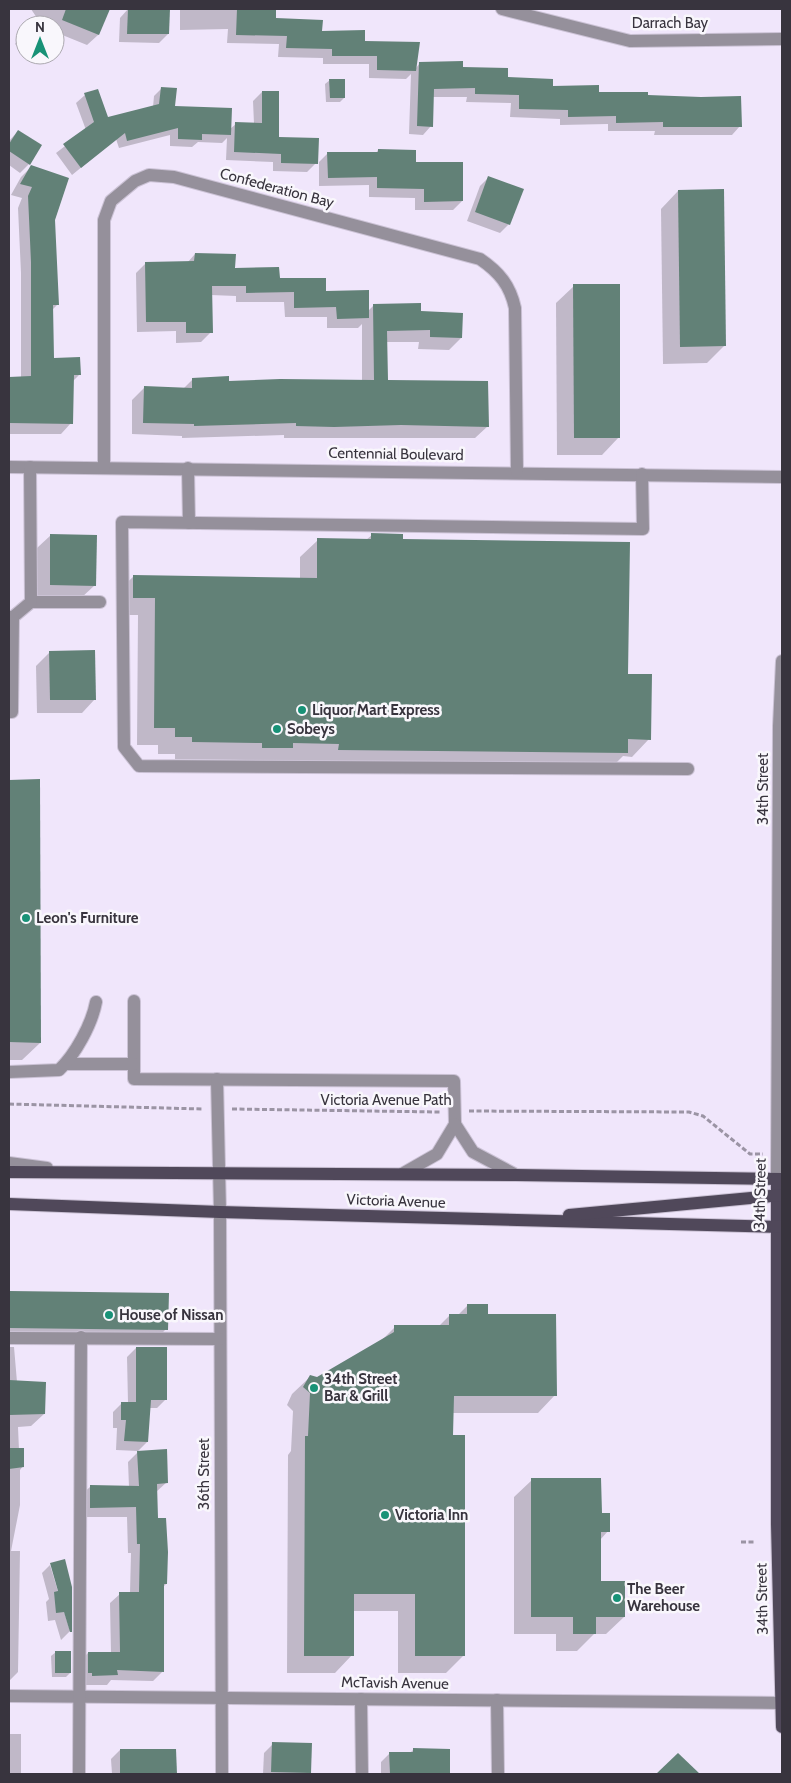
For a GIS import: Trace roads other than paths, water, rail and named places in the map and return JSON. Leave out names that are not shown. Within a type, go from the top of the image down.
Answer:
[{"type":"main road","name":"Victoria Avenue","points":[[9,1172],[516,1175],[780,1179]]},
{"type":"main road","name":"34th Street","points":[[780,1179],[782,1727]]},
{"type":"main road","points":[[509,1220],[779,1196]]},
{"type":"main road","name":"Victoria Avenue","points":[[9,1204],[220,1212],[780,1226]]},
{"type":"street","name":"Darrach Bay","points":[[502,9],[630,41],[782,39]]},
{"type":"street","name":"Confederation Bay","points":[[104,467],[104,220],[111,201],[135,181],[149,175],[174,177],[480,259],[494,268],[509,287],[515,308],[517,472]]},
{"type":"street","name":"Centennial Boulevard","points":[[9,467],[782,476]]},
{"type":"street","points":[[30,467],[31,602]]},
{"type":"street","points":[[188,468],[189,523]]},
{"type":"street","points":[[642,474],[643,529],[122,522],[124,747],[139,766],[688,769]]},
{"type":"street","points":[[9,712],[12,712],[11,617],[31,602],[100,602]]},
{"type":"street","name":"34th Street","points":[[780,1179],[782,661]]},
{"type":"street","points":[[134,1001],[134,1079],[454,1081],[455,1118],[473,1152],[516,1175]]},
{"type":"street","points":[[9,1072],[53,1072],[59,1070],[65,1064],[90,1019],[96,1002]]},
{"type":"street","points":[[65,1064],[134,1064]]},
{"type":"street","name":"36th Street","points":[[216,1080],[220,1212],[222,1774]]},
{"type":"street","points":[[402,1174],[437,1154],[455,1118]]},
{"type":"street","points":[[9,1162],[82,1173]]},
{"type":"street","points":[[79,1774],[81,1337]]},
{"type":"street","points":[[9,1338],[220,1339]]},
{"type":"street","name":"McTavish Avenue","points":[[9,1696],[782,1703]]},
{"type":"street","points":[[361,1699],[362,1774]]},
{"type":"street","points":[[497,1700],[498,1774]]},
{"type":"place","name":"Liquor Mart Express","points":[[302,710]]},
{"type":"place","name":"Sobeys","points":[[277,729]]},
{"type":"place","name":"Leon's Furniture","points":[[26,918]]},
{"type":"place","name":"House of Nissan","points":[[109,1315]]},
{"type":"place","name":"34th Street Bar & Grill","points":[[314,1388]]},
{"type":"place","name":"Victoria Inn","points":[[385,1515]]},
{"type":"place","name":"The Beer Warehouse","points":[[617,1598]]}]
